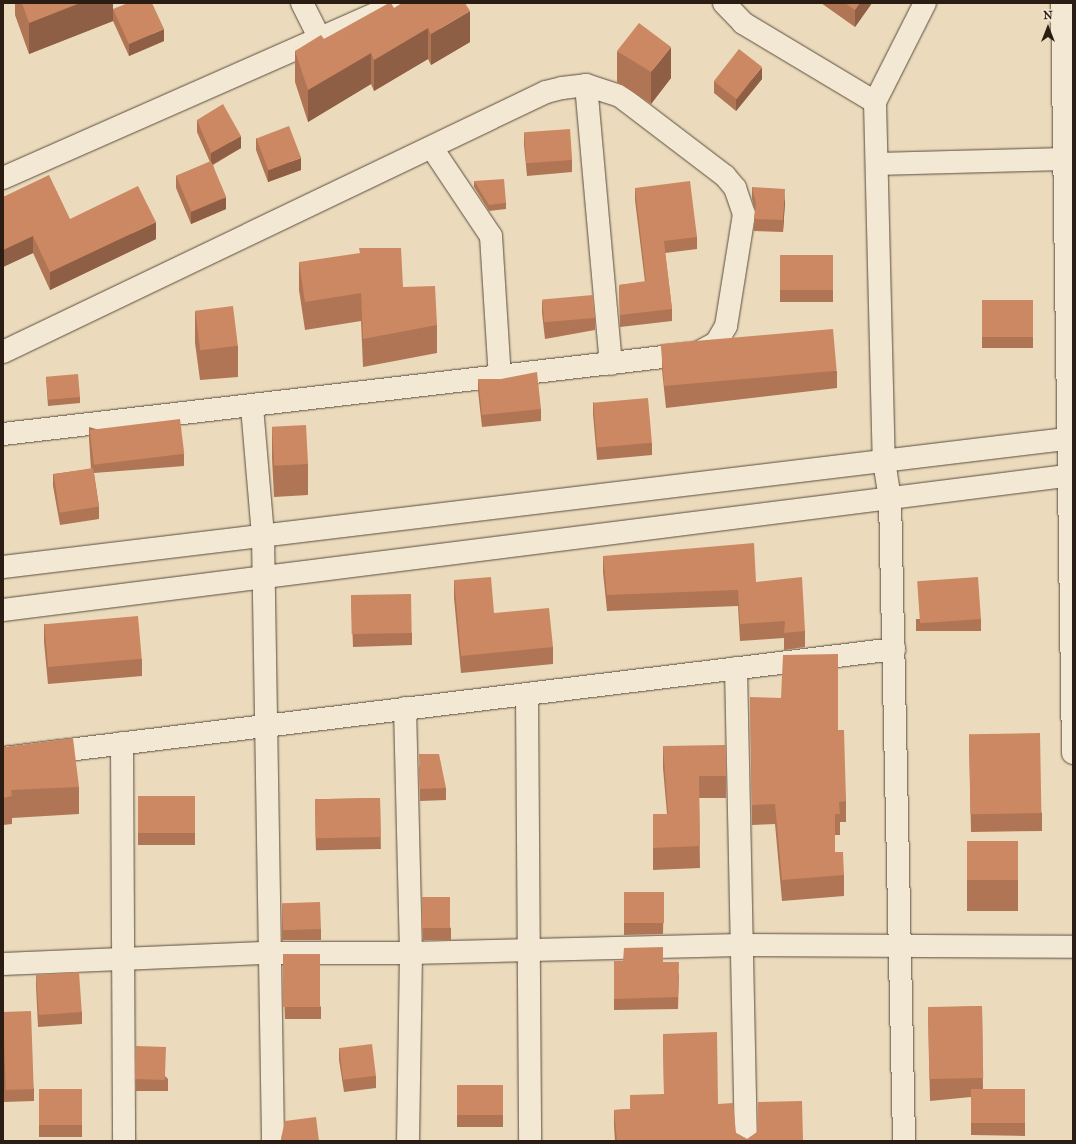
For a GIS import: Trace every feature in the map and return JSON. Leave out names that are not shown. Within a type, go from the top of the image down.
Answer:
[{"type":"street","points":[[302,3],[320,39]]},
{"type":"street","points":[[3,178],[400,3]]},
{"type":"street","points":[[724,3],[743,23],[875,102]]},
{"type":"street","points":[[904,1141],[890,498],[884,461],[878,164],[875,102],[925,3]]},
{"type":"street","points":[[1073,3],[1062,3],[1070,439],[1073,753]]},
{"type":"street","points":[[586,85],[611,364]]},
{"type":"street","points":[[3,352],[432,148],[546,92],[586,85],[620,96],[725,176],[735,188],[744,214],[726,326],[716,343],[697,353],[500,379],[3,434]]},
{"type":"street","points":[[432,148],[491,236],[500,379]]},
{"type":"street","points":[[878,164],[1064,159]]},
{"type":"street","points":[[252,407],[262,536],[264,726],[274,1141]]},
{"type":"street","points":[[3,567],[1070,439]]},
{"type":"street","points":[[3,610],[1070,475]]},
{"type":"street","points":[[3,758],[894,649]]},
{"type":"street","points":[[736,668],[746,1141]]},
{"type":"street","points":[[527,694],[530,949],[530,1141]]},
{"type":"street","points":[[405,708],[411,954],[408,1141]]},
{"type":"street","points":[[122,743],[124,1141]]},
{"type":"street","points":[[3,964],[269,953],[411,954],[530,949],[741,945],[1073,947]]},
{"type":"building","points":[[22,3],[80,3],[29,23]]},
{"type":"building","points":[[128,3],[152,3],[164,29],[129,44],[113,9]]},
{"type":"building","points":[[391,3],[394,8],[402,3],[465,3],[470,11],[431,34],[428,28],[374,60],[371,53],[308,90],[295,51],[321,35],[324,39]]},
{"type":"building","points":[[845,3],[860,3],[855,10]]},
{"type":"building","points":[[639,23],[671,47],[651,72],[617,51]]},
{"type":"building","points":[[739,49],[762,67],[737,99],[714,81]]},
{"type":"building","points":[[223,104],[241,136],[211,153],[197,120]]},
{"type":"building","points":[[289,126],[301,158],[269,170],[256,139]]},
{"type":"building","points":[[570,129],[572,160],[526,163],[524,132]]},
{"type":"building","points":[[211,161],[226,197],[191,212],[176,176]]},
{"type":"building","points":[[49,175],[70,219],[138,186],[156,222],[50,272],[33,236],[3,250],[3,197]]},
{"type":"building","points":[[504,179],[506,203],[489,205],[474,181]]},
{"type":"building","points":[[690,181],[697,237],[664,241],[672,309],[620,315],[619,285],[646,281],[635,188]]},
{"type":"building","points":[[752,187],[785,189],[783,220],[754,219],[756,204]]},
{"type":"building","points":[[359,248],[401,248],[403,287],[435,286],[437,325],[363,339],[361,293],[305,302],[299,262],[360,253]]},
{"type":"building","points":[[780,255],[833,255],[833,290],[780,290]]},
{"type":"building","points":[[593,295],[595,318],[544,322],[542,299]]},
{"type":"building","points":[[982,300],[1033,300],[1033,337],[982,337]]},
{"type":"building","points":[[233,306],[238,346],[200,350],[195,311]]},
{"type":"building","points":[[833,329],[837,371],[664,386],[661,344]]},
{"type":"building","points":[[537,372],[541,409],[482,415],[478,379],[501,379]]},
{"type":"building","points":[[78,374],[80,397],[48,400],[46,377]]},
{"type":"building","points":[[648,398],[652,443],[597,448],[593,403]]},
{"type":"building","points":[[180,419],[184,454],[94,465],[90,430]]},
{"type":"building","points":[[306,425],[308,464],[274,466],[272,427]]},
{"type":"building","points":[[93,468],[99,507],[60,513],[53,474]]},
{"type":"building","points":[[754,543],[756,582],[802,577],[805,631],[784,633],[785,621],[740,624],[738,590],[607,595],[603,556]]},
{"type":"building","points":[[491,577],[494,613],[549,608],[553,647],[461,656],[454,580]]},
{"type":"building","points":[[978,577],[981,619],[920,623],[917,581]]},
{"type":"building","points":[[411,594],[412,633],[352,634],[351,595]]},
{"type":"building","points":[[138,616],[142,659],[48,667],[44,624]]},
{"type":"building","points":[[838,654],[838,730],[844,730],[846,801],[839,802],[840,814],[835,814],[835,852],[843,852],[844,875],[782,880],[775,804],[752,805],[750,697],[781,698],[783,655]]},
{"type":"building","points":[[1040,733],[1041,813],[970,814],[969,734]]},
{"type":"building","points":[[73,738],[79,787],[11,790],[12,796],[3,798],[3,747]]},
{"type":"building","points":[[726,745],[726,776],[699,776],[700,846],[653,848],[653,814],[668,814],[663,746]]},
{"type":"building","points":[[419,754],[439,754],[446,788],[420,789]]},
{"type":"building","points":[[138,796],[195,796],[195,833],[138,833]]},
{"type":"building","points":[[380,798],[381,837],[316,838],[315,799]]},
{"type":"building","points":[[967,841],[1018,841],[1018,880],[967,880]]},
{"type":"building","points":[[624,892],[664,892],[664,923],[624,923]]},
{"type":"building","points":[[422,897],[450,897],[450,928],[422,928]]},
{"type":"building","points":[[320,902],[321,929],[283,930],[282,903]]},
{"type":"building","points":[[663,947],[663,962],[679,962],[678,997],[614,999],[614,961],[623,961],[624,948]]},
{"type":"building","points":[[283,954],[320,954],[320,1007],[283,1007]]},
{"type":"building","points":[[79,972],[82,1012],[39,1015],[36,975]]},
{"type":"building","points":[[982,1006],[983,1078],[929,1079],[928,1007]]},
{"type":"building","points":[[31,1011],[34,1089],[6,1090],[3,1012]]},
{"type":"building","points":[[717,1032],[718,1104],[733,1103],[736,1133],[747,1139],[757,1132],[758,1102],[802,1101],[803,1141],[617,1141],[614,1110],[630,1109],[630,1095],[664,1094],[663,1034]]},
{"type":"building","points":[[372,1044],[376,1076],[343,1080],[339,1048]]},
{"type":"building","points":[[136,1046],[166,1047],[165,1080],[135,1079]]},
{"type":"building","points":[[457,1085],[503,1085],[503,1115],[457,1115]]},
{"type":"building","points":[[39,1089],[82,1089],[82,1125],[39,1125]]},
{"type":"building","points":[[971,1089],[1025,1089],[1025,1123],[971,1123]]},
{"type":"building","points":[[316,1117],[319,1141],[281,1141],[285,1121]]}]
